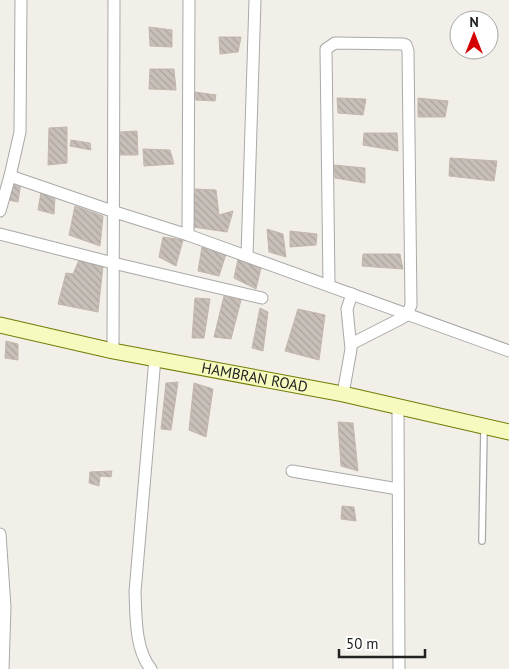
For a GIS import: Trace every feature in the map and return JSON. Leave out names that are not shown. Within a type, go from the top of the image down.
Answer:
[{"type":"main road","name":"HAMBRAN ROAD","points":[[0,325],[113,351],[343,394],[509,432]]},
{"type":"street","points":[[0,211],[20,132],[21,0]]},
{"type":"street","points":[[113,351],[114,0]]},
{"type":"street","points":[[188,234],[189,0]]},
{"type":"street","points":[[247,256],[255,0]]},
{"type":"street","points":[[329,284],[326,48],[335,43],[403,44],[408,51],[411,304],[407,315],[351,344]]},
{"type":"street","points":[[10,176],[114,212],[188,234],[509,351]]},
{"type":"street","points":[[0,234],[113,264],[262,298]]},
{"type":"street","points":[[343,394],[351,344],[347,309],[352,294]]},
{"type":"street","points":[[152,669],[141,647],[137,630],[135,592],[155,358]]},
{"type":"street","points":[[398,407],[399,669]]},
{"type":"street","points":[[292,471],[398,489]]},
{"type":"street","points":[[0,534],[5,607],[3,669]]},
{"type":"lane","points":[[482,541],[484,426]]},
{"type":"building","points":[[149,27],[172,30],[172,47],[150,46]]},
{"type":"building","points":[[219,37],[241,37],[238,52],[220,54]]},
{"type":"building","points":[[150,69],[174,69],[176,90],[149,89]]},
{"type":"building","points":[[195,92],[216,95],[215,101],[196,100]]},
{"type":"building","points":[[337,98],[366,99],[363,115],[338,113]]},
{"type":"building","points":[[418,98],[448,101],[445,117],[418,117]]},
{"type":"building","points":[[67,127],[67,163],[48,165],[49,128]]},
{"type":"building","points":[[137,131],[138,155],[120,155],[119,132]]},
{"type":"building","points":[[364,133],[397,133],[398,151],[363,145]]},
{"type":"building","points":[[71,140],[90,143],[91,150],[70,146]]},
{"type":"building","points":[[143,149],[170,150],[174,164],[144,166]]},
{"type":"building","points":[[450,158],[497,161],[494,181],[449,176]]},
{"type":"building","points":[[334,165],[365,168],[365,183],[335,178]]},
{"type":"building","points":[[12,181],[21,183],[18,202],[8,200]]},
{"type":"building","points":[[195,189],[216,190],[219,215],[233,211],[227,232],[193,227]]},
{"type":"building","points":[[41,192],[55,196],[54,214],[38,210]]},
{"type":"building","points":[[75,206],[103,216],[100,246],[69,235]]},
{"type":"building","points":[[267,229],[283,234],[286,257],[269,252]]},
{"type":"building","points":[[290,231],[317,234],[316,245],[290,247]]},
{"type":"building","points":[[163,237],[183,240],[176,266],[159,257]]},
{"type":"building","points":[[202,247],[226,254],[219,276],[198,271]]},
{"type":"building","points":[[363,254],[400,254],[403,269],[362,266]]},
{"type":"building","points":[[238,259],[261,268],[256,289],[234,278]]},
{"type":"building","points":[[79,260],[103,266],[98,312],[58,304],[66,273],[73,274]]},
{"type":"building","points":[[224,296],[241,300],[231,339],[214,337]]},
{"type":"building","points":[[195,298],[210,299],[204,338],[192,338]]},
{"type":"building","points":[[260,308],[268,312],[263,351],[252,348]]},
{"type":"building","points":[[298,309],[325,315],[319,360],[285,351]]},
{"type":"building","points":[[6,341],[18,344],[18,360],[5,358]]},
{"type":"building","points":[[178,382],[171,430],[161,429],[166,383]]},
{"type":"building","points":[[194,383],[213,389],[206,437],[189,430]]},
{"type":"building","points":[[338,422],[353,423],[358,471],[341,466]]},
{"type":"building","points":[[112,471],[111,477],[100,476],[99,486],[89,483],[90,472]]},
{"type":"building","points":[[342,506],[354,507],[356,521],[341,519]]}]
